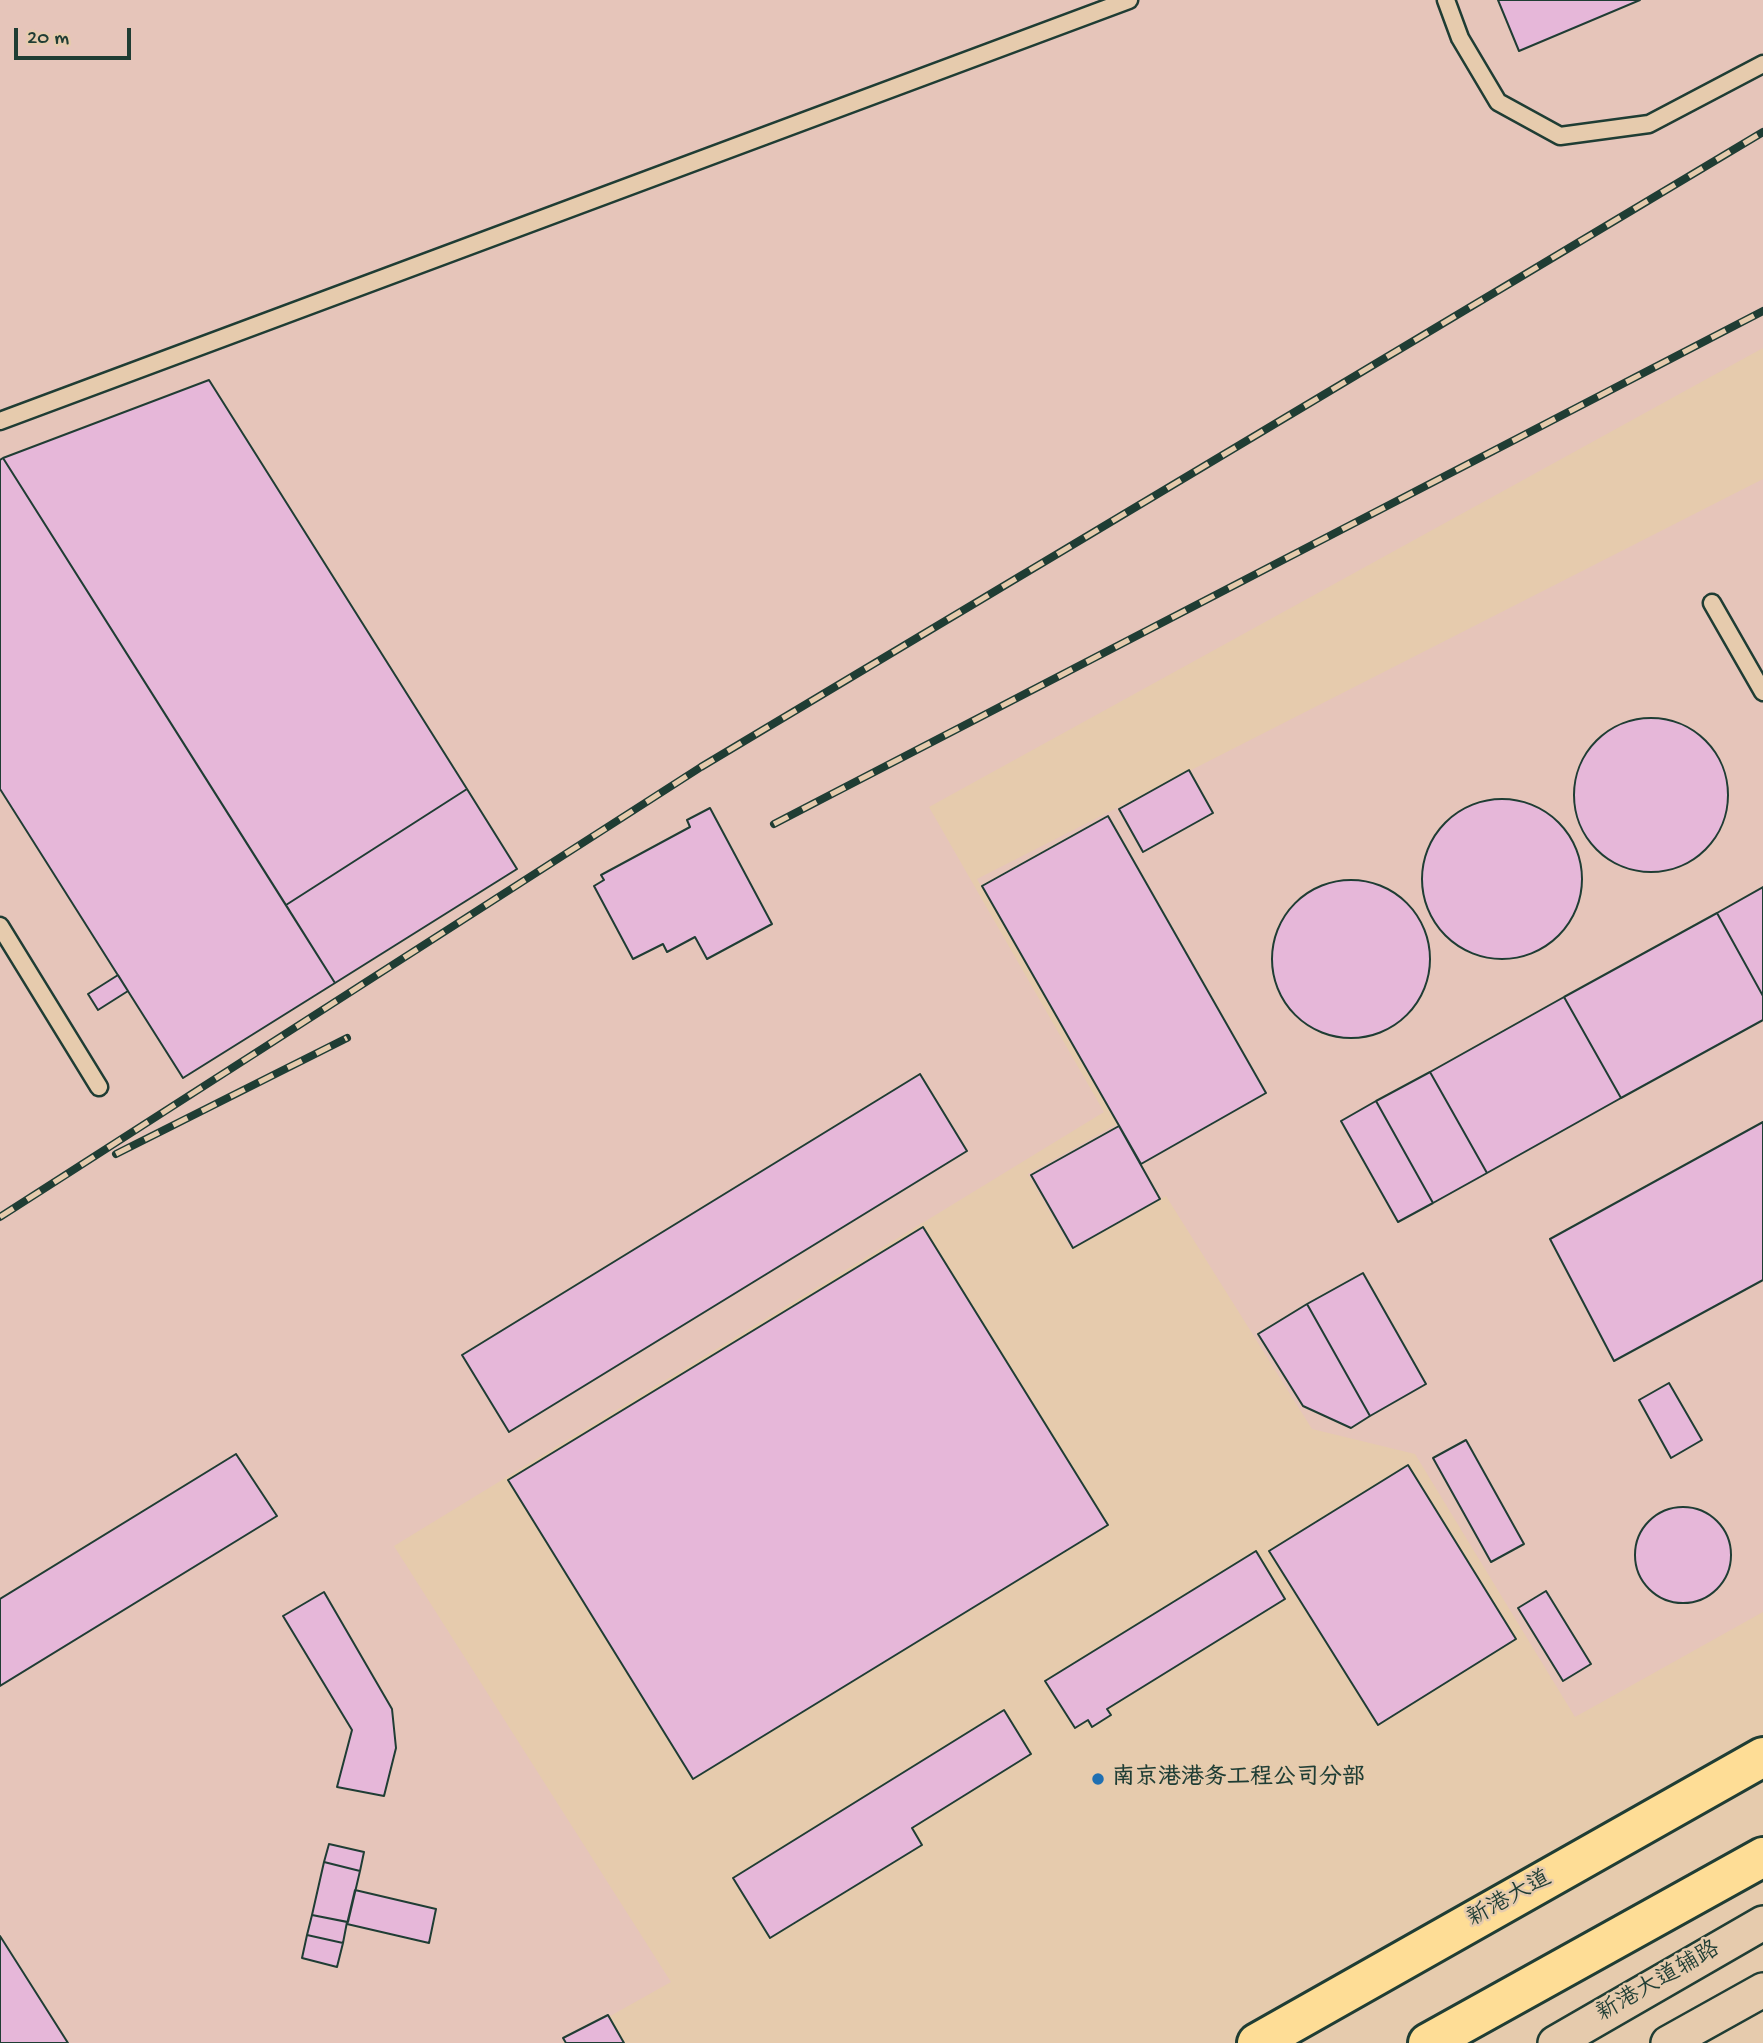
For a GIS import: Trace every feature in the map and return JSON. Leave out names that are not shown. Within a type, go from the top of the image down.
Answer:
[{"type":"main road","name":"新港大道","points":[[1257,2043],[1763,1757]]},
{"type":"main road","points":[[1428,2043],[1763,1857]]},
{"type":"street","name":"新港大道辅路","points":[[1555,2043],[1763,1923]]},
{"type":"street","points":[[1668,2043],[1763,1990]]},
{"type":"lane","points":[[0,421],[1129,0]]},
{"type":"lane","points":[[1446,0],[1460,38],[1498,102],[1560,136],[1648,124],[1763,64]]},
{"type":"lane","points":[[1712,603],[1763,692]]},
{"type":"lane","points":[[0,926],[99,1087]]},
{"type":"shaded area","points":[[0,0],[1763,0],[1763,348],[929,807],[1104,1112],[394,1546],[671,1982],[562,2043],[0,2043]]},
{"type":"shaded area","points":[[1763,479],[1763,1612],[1575,1717],[1415,1454],[1312,1429],[1166,1196],[1071,1249],[1028,1174],[1117,1124],[977,879]]},
{"type":"building","points":[[1498,0],[1640,0],[1519,51]]},
{"type":"building","points":[[209,380],[467,789],[286,905],[3,458]]},
{"type":"building","points":[[3,458],[335,983],[183,1078],[0,789],[0,460]]},
{"type":"building","points":[[1651,718],[1680,724],[1705,741],[1722,766],[1728,795],[1722,824],[1705,849],[1680,866],[1651,872],[1622,866],[1597,849],[1580,824],[1574,795],[1580,766],[1597,741],[1622,724]]},
{"type":"building","points":[[1189,770],[1213,813],[1143,852],[1119,809]]},
{"type":"building","points":[[467,789],[517,869],[335,983],[286,905]]},
{"type":"building","points":[[1502,799],[1533,805],[1558,823],[1576,848],[1582,879],[1576,910],[1558,935],[1533,953],[1502,959],[1471,953],[1446,935],[1428,910],[1422,879],[1428,848],[1446,823],[1471,805]]},
{"type":"building","points":[[710,808],[772,924],[707,959],[695,937],[667,952],[663,944],[633,959],[594,886],[604,880],[601,875],[690,827],[687,820]]},
{"type":"building","points":[[1108,816],[1266,1093],[1141,1164],[982,886]]},
{"type":"building","points":[[1351,880],[1381,886],[1407,903],[1424,929],[1430,959],[1424,989],[1407,1015],[1381,1032],[1351,1038],[1321,1032],[1295,1015],[1278,989],[1272,959],[1278,929],[1295,903],[1321,886]]},
{"type":"building","points":[[1763,887],[1763,996],[1717,913]]},
{"type":"building","points":[[1717,913],[1763,996],[1763,1020],[1621,1098],[1564,997]]},
{"type":"building","points":[[118,975],[128,991],[98,1010],[88,994]]},
{"type":"building","points":[[1564,997],[1621,1098],[1487,1173],[1430,1072]]},
{"type":"building","points":[[1430,1072],[1487,1173],[1433,1203],[1376,1101]]},
{"type":"building","points":[[920,1074],[967,1151],[509,1432],[462,1355]]},
{"type":"building","points":[[1376,1101],[1433,1203],[1398,1222],[1341,1121]]},
{"type":"building","points":[[1763,1122],[1763,1280],[1614,1361],[1550,1239]]},
{"type":"building","points":[[1119,1126],[1160,1199],[1073,1248],[1031,1175]]},
{"type":"building","points":[[923,1227],[1108,1525],[693,1779],[508,1480]]},
{"type":"building","points":[[1363,1273],[1426,1384],[1370,1416],[1307,1304]]},
{"type":"building","points":[[1307,1304],[1370,1416],[1351,1428],[1303,1406],[1258,1334]]},
{"type":"building","points":[[1669,1383],[1702,1440],[1671,1458],[1639,1400]]},
{"type":"building","points":[[1466,1440],[1524,1544],[1491,1562],[1433,1458]]},
{"type":"building","points":[[236,1454],[277,1516],[0,1686],[0,1599]]},
{"type":"building","points":[[1408,1465],[1516,1639],[1378,1725],[1269,1551]]},
{"type":"building","points":[[1683,1507],[1701,1511],[1717,1521],[1727,1537],[1731,1555],[1727,1573],[1717,1589],[1701,1599],[1683,1603],[1665,1599],[1649,1589],[1639,1573],[1635,1555],[1639,1537],[1649,1521],[1665,1511]]},
{"type":"building","points":[[1256,1551],[1285,1599],[1107,1709],[1111,1715],[1092,1727],[1088,1720],[1075,1728],[1045,1681]]},
{"type":"building","points":[[1546,1591],[1591,1664],[1563,1681],[1518,1608]]},
{"type":"building","points":[[324,1592],[392,1709],[396,1748],[384,1796],[337,1787],[352,1730],[283,1616]]},
{"type":"building","points":[[1004,1710],[1031,1754],[912,1828],[922,1845],[770,1938],[733,1878]]},
{"type":"building","points":[[329,1844],[364,1852],[360,1871],[324,1862]]},
{"type":"building","points":[[324,1862],[360,1871],[348,1922],[312,1915]]},
{"type":"building","points":[[355,1890],[436,1909],[429,1943],[347,1924]]},
{"type":"building","points":[[312,1915],[347,1922],[343,1943],[307,1935]]},
{"type":"building","points":[[307,1935],[343,1943],[337,1967],[302,1958]]},
{"type":"building","points":[[0,1936],[68,2043],[0,2043]]},
{"type":"building","points":[[608,2015],[624,2043],[566,2043],[563,2038]]},
{"type":"railway","points":[[0,1217],[701,767],[1763,132]]},
{"type":"railway","points":[[774,824],[1763,311]]},
{"type":"railway","points":[[116,1154],[347,1038]]},
{"type":"place","name":"南京港港务工程公司分部","points":[[1098,1779]]}]
